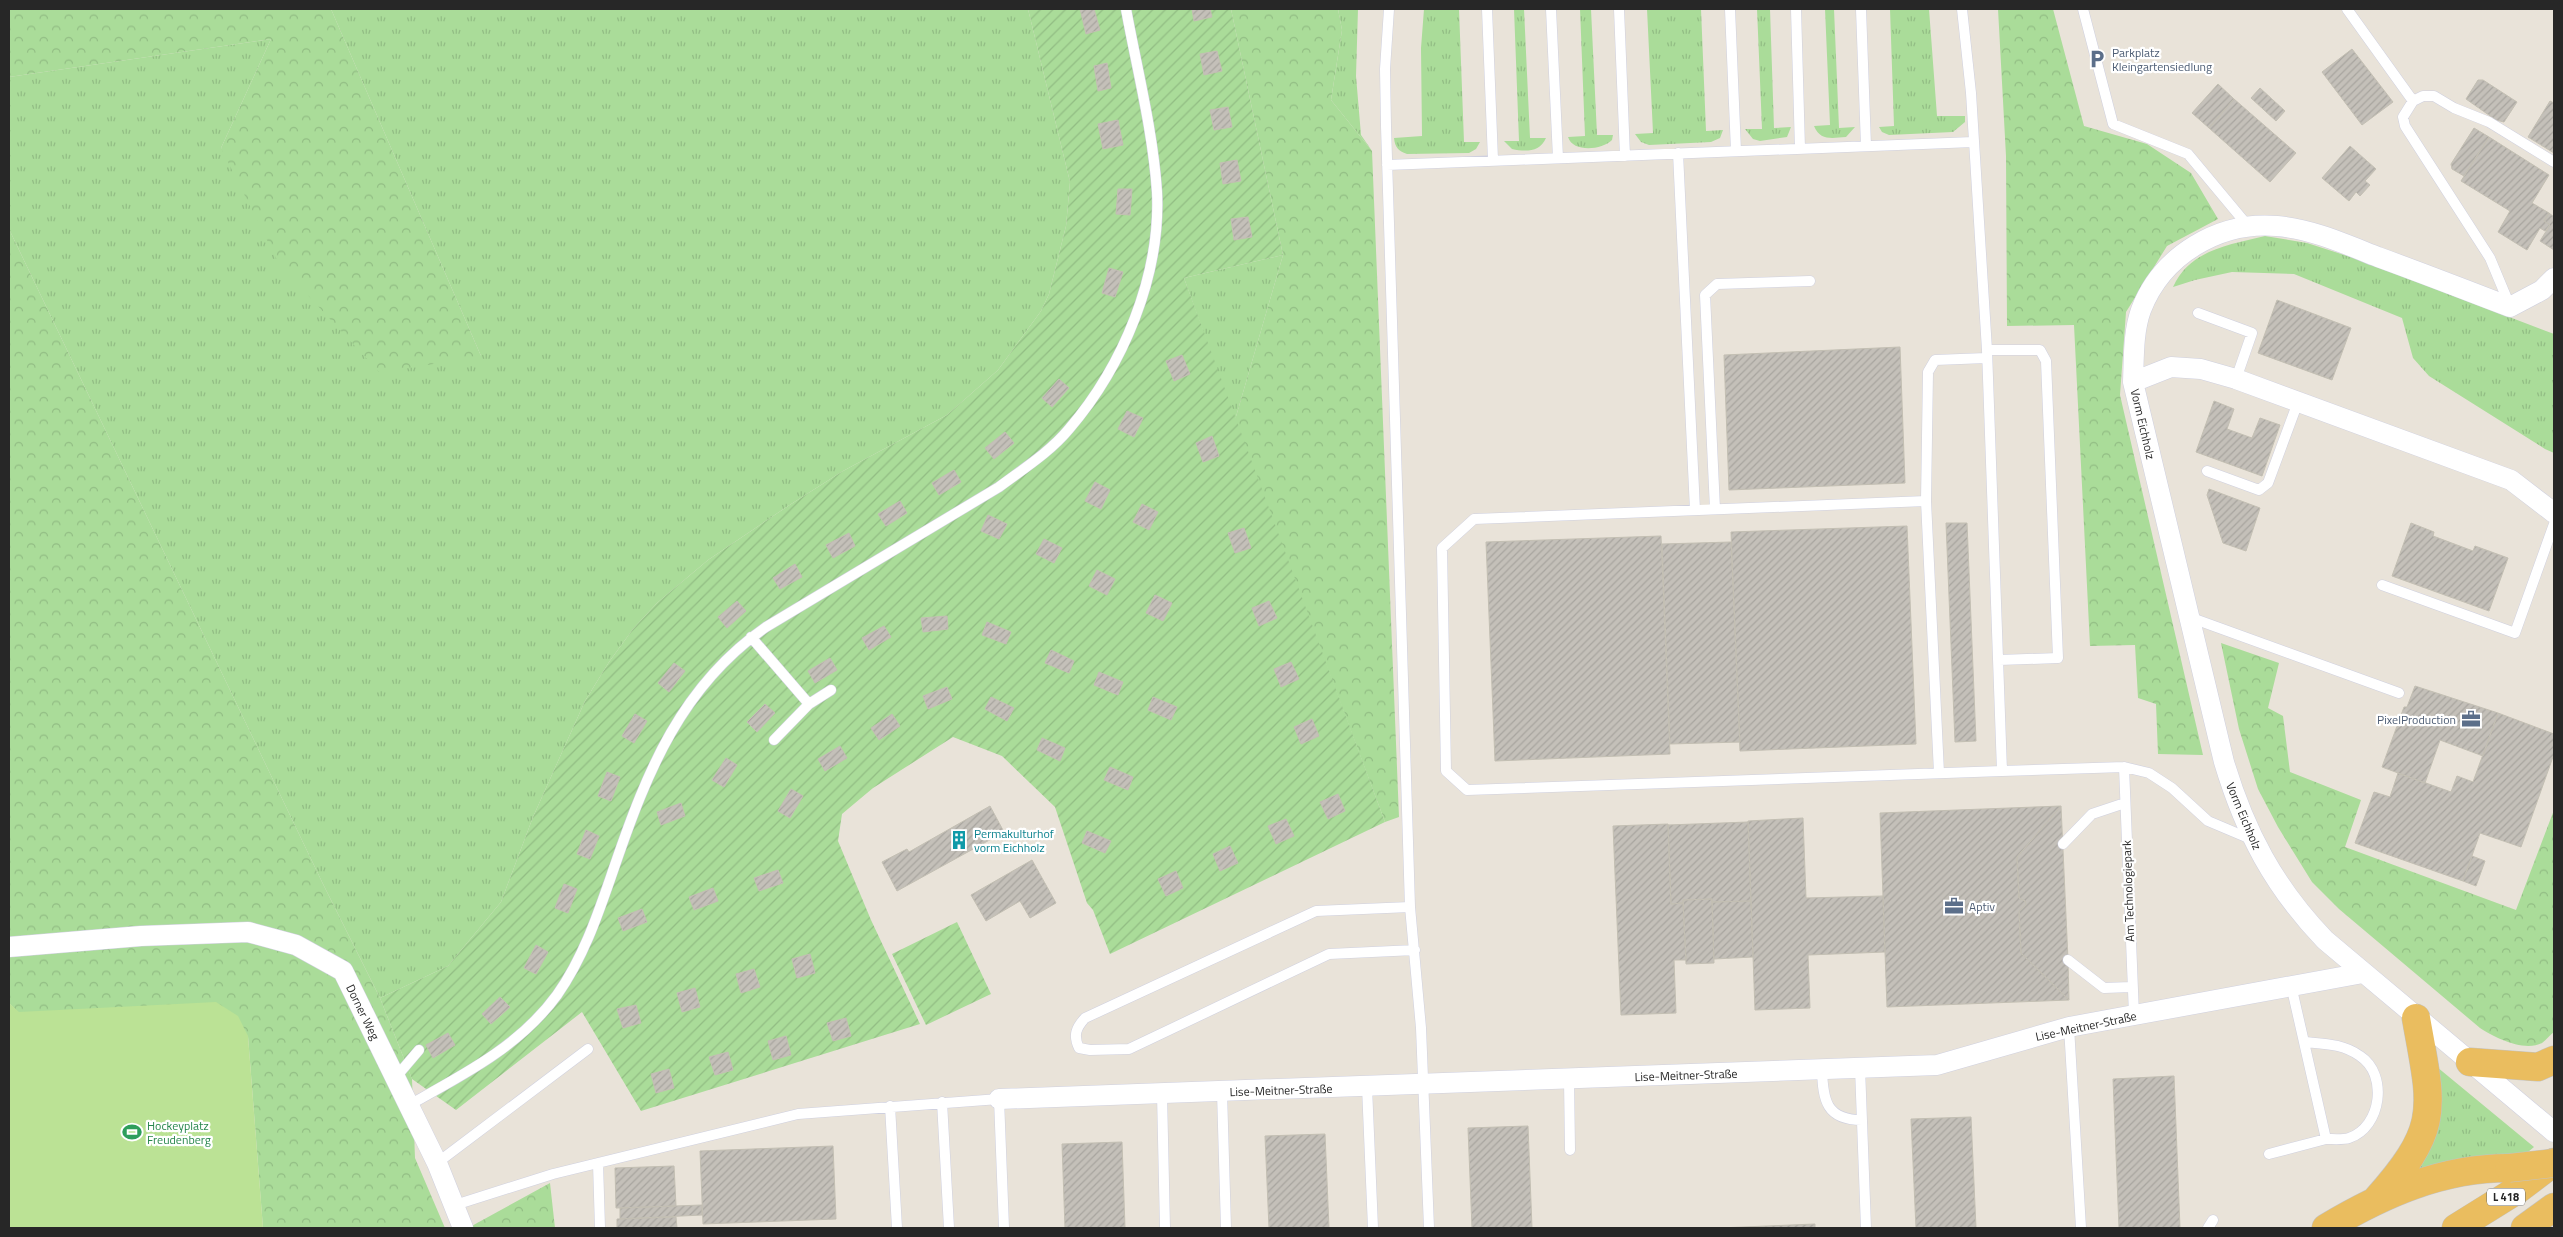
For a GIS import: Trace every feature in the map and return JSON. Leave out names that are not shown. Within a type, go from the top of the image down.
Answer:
[{"type":"highway","points":[[2376,1200],[2416,1149],[2427,1120],[2429,1090],[2416,1018]]},
{"type":"highway","points":[[2470,1062],[2538,1067],[2554,1060]]},
{"type":"highway","points":[[2326,1228],[2376,1200],[2433,1178],[2488,1168],[2509,1168],[2554,1163]]},
{"type":"highway","name":"L 418","points":[[2456,1228],[2517,1190],[2554,1163]]},
{"type":"highway","name":"L 418","points":[[2524,1228],[2554,1207]]},
{"type":"street","name":"Vorm Eichholz","points":[[2510,306],[2315,233],[2277,226],[2248,226],[2217,234],[2187,250],[2159,276],[2141,310],[2135,343],[2133,382],[2224,762],[2240,813],[2273,878],[2300,915],[2325,940],[2554,1132]]},
{"type":"street","points":[[2510,306],[2542,290],[2554,278]]},
{"type":"street","name":"Vorm Eichholz","points":[[2133,382],[2171,367],[2201,368],[2236,379],[2511,480],[2554,513]]},
{"type":"street","name":"Dorner Weg","points":[[9,947],[142,936],[248,932],[296,945],[343,971],[410,1105],[437,1163],[463,1228]]},
{"type":"street","name":"Lise-Meitner-Straße","points":[[999,1099],[1937,1065],[2069,1027],[2363,973]]},
{"type":"lane","points":[[410,1105],[474,1069],[511,1043],[532,1024],[556,996],[576,967],[589,940],[646,778],[662,746],[695,696],[723,663],[752,637],[808,600],[999,487],[1030,465],[1069,430],[1114,364],[1136,316],[1148,274],[1156,220],[1154,160],[1126,9]]},
{"type":"lane","points":[[1389,9],[1385,69],[1387,165],[1410,907],[1415,950],[1424,1085],[1429,1228]]},
{"type":"lane","points":[[1487,9],[1493,160]]},
{"type":"lane","points":[[1551,9],[1558,158]]},
{"type":"lane","points":[[1619,9],[1625,156]]},
{"type":"lane","points":[[1730,9],[1736,151]]},
{"type":"lane","points":[[1796,9],[1800,149]]},
{"type":"lane","points":[[1861,9],[1866,146]]},
{"type":"lane","points":[[1962,9],[1971,94],[1986,354],[2002,771]]},
{"type":"lane","points":[[2083,9],[2113,124],[2188,154],[2248,226]]},
{"type":"lane","points":[[2347,9],[2413,101]]},
{"type":"lane","points":[[2510,306],[2490,258],[2405,126],[2403,117],[2413,101],[2423,96],[2434,96],[2454,108],[2489,122],[2554,162]]},
{"type":"lane","points":[[1387,165],[1973,142]]},
{"type":"lane","points":[[1678,153],[1695,510]]},
{"type":"lane","points":[[1715,509],[1705,296],[1718,284],[1810,281]]},
{"type":"lane","points":[[2198,312],[2252,333],[2236,379]]},
{"type":"lane","points":[[1940,774],[1926,501],[1928,372],[1935,360],[2040,350],[2046,361],[2058,658],[1999,660]]},
{"type":"lane","points":[[2207,471],[2259,490],[2268,483],[2298,402]]},
{"type":"lane","points":[[1926,501],[1474,519],[1442,548],[1446,771],[1467,790],[2124,767],[2150,773],[2172,788],[2208,821],[2253,840]]},
{"type":"lane","points":[[2382,585],[2515,633],[2554,524]]},
{"type":"lane","points":[[2188,617],[2399,692]]},
{"type":"lane","points":[[752,637],[809,704]]},
{"type":"lane","points":[[774,740],[809,704],[831,690]]},
{"type":"lane","name":"Am Technologiepark","points":[[2124,767],[2131,987],[2134,1015]]},
{"type":"lane","points":[[2063,844],[2092,814],[2125,803]]},
{"type":"lane","points":[[1410,907],[1316,911],[1085,1018],[1077,1027],[1075,1040],[1079,1048],[1090,1050],[1129,1049],[1328,954],[1415,950]]},
{"type":"lane","points":[[2068,960],[2104,988],[2131,987]]},
{"type":"lane","points":[[2291,985],[2326,1139]]},
{"type":"lane","points":[[2069,1027],[2081,1228]]},
{"type":"lane","points":[[2269,1154],[2326,1139],[2350,1138],[2366,1126],[2375,1111],[2378,1094],[2375,1074],[2362,1057],[2341,1045],[2305,1042]]},
{"type":"lane","points":[[437,1163],[588,1049]]},
{"type":"lane","points":[[396,1077],[419,1050]]},
{"type":"lane","points":[[1860,1068],[1866,1228]]},
{"type":"lane","points":[[1822,1070],[1825,1103],[1834,1113],[1842,1117],[1849,1120],[1862,1120]]},
{"type":"lane","points":[[1569,1079],[1570,1150]]},
{"type":"lane","points":[[1367,1087],[1373,1228]]},
{"type":"lane","points":[[1222,1092],[1226,1228]]},
{"type":"lane","points":[[1162,1094],[1165,1228]]},
{"type":"lane","points":[[455,1205],[497,1190],[598,1163],[798,1114],[999,1099],[1004,1228]]},
{"type":"lane","points":[[942,1102],[949,1228]]},
{"type":"lane","points":[[890,1106],[897,1228]]},
{"type":"lane","points":[[598,1163],[600,1228]]},
{"type":"green space","points":[[9,9],[331,9],[481,356],[380,373],[279,264],[221,148],[271,39],[9,77]]},
{"type":"green space","points":[[331,9],[1028,9],[1070,182],[1066,226],[1049,294],[1041,311],[998,370],[947,415],[843,471],[788,506],[708,560],[657,603],[633,629],[609,662],[585,701],[533,817],[501,902],[448,966],[380,998],[323,884],[9,229],[9,77],[271,39],[221,148],[481,356]]},
{"type":"green space","points":[[1028,9],[1231,9],[1283,255],[1184,278],[1385,822],[1110,954],[1093,910],[1087,903],[1055,807],[1002,756],[953,737],[873,788],[842,814],[838,841],[871,920],[920,1024],[641,1111],[582,1012],[456,1110],[412,1079],[380,998],[448,966],[501,902],[533,817],[585,701],[609,662],[633,629],[657,603],[708,560],[843,471],[947,415],[998,370],[1041,311],[1049,294],[1066,226],[1070,182]]},
{"type":"green space","points":[[1231,9],[1338,9],[1342,30],[1331,100],[1372,151],[1399,817],[1385,822],[1235,420],[1283,255]]},
{"type":"green space","points":[[1338,9],[1358,9],[1356,76],[1361,135],[1372,151],[1331,100],[1342,30]]},
{"type":"green space","points":[[1424,9],[1459,9],[1464,142],[1480,142],[1476,149],[1469,153],[1407,154],[1399,150],[1395,144],[1394,138],[1422,136],[1421,48]]},
{"type":"green space","points":[[1514,9],[1524,9],[1530,138],[1546,138],[1540,146],[1527,151],[1512,149],[1504,141],[1519,141]]},
{"type":"green space","points":[[1580,9],[1591,9],[1597,135],[1613,135],[1612,140],[1595,148],[1576,146],[1568,137],[1585,136]]},
{"type":"green space","points":[[1647,9],[1701,9],[1706,131],[1723,130],[1720,138],[1711,142],[1649,145],[1641,142],[1635,134],[1653,133]]},
{"type":"green space","points":[[1757,9],[1770,9],[1774,128],[1791,127],[1787,137],[1760,141],[1753,139],[1745,129],[1762,129]]},
{"type":"green space","points":[[1825,9],[1834,9],[1839,128],[1855,127],[1846,137],[1827,138],[1820,134],[1814,126],[1830,125]]},
{"type":"green space","points":[[1890,9],[1929,9],[1937,116],[1965,116],[1965,122],[1953,132],[1889,135],[1882,132],[1879,127],[1894,126]]},
{"type":"green space","points":[[1998,9],[2053,9],[2084,126],[2147,144],[2191,173],[2218,219],[2167,246],[2126,312],[2120,395],[2203,755],[2158,754],[2156,704],[2138,698],[2135,645],[2090,646],[2074,325],[2007,326],[2006,156]]},
{"type":"green space","points":[[9,229],[323,884],[380,998],[412,1079],[415,1158],[445,1228],[263,1228],[248,1036],[18,1012],[9,1003]]},
{"type":"green space","points":[[2265,236],[2307,243],[2363,261],[2554,334],[2554,453],[2429,376],[2413,358],[2402,318],[2294,274],[2232,272],[2173,287],[2189,265],[2200,257],[2224,246]]},
{"type":"green space","points":[[1283,255],[1235,420],[1184,278]]},
{"type":"green space","points":[[2221,643],[2279,663],[2268,708],[2283,716],[2290,772],[2361,800],[2345,847],[2516,910],[2554,810],[2554,1032],[2542,1043],[2527,1046],[2518,1045],[2501,1040],[2480,1028],[2339,909],[2312,882],[2278,827],[2258,789],[2239,729]]},
{"type":"green space","points":[[957,922],[991,994],[926,1025],[892,954]]},
{"type":"green space","name":"Hockeyplatz Freudenberg","points":[[216,1002],[238,1016],[248,1036],[263,1228],[9,1228],[9,1003],[19,1012]]},
{"type":"green space","points":[[2437,1067],[2534,1147],[2522,1157],[2415,1170]]},
{"type":"green space","points":[[550,1183],[555,1228],[468,1228]]},
{"type":"building","points":[[1080,9],[1094,9],[1100,30],[1086,34]]},
{"type":"building","points":[[1192,9],[1210,9],[1212,17],[1194,21]]},
{"type":"building","points":[[2352,49],[2393,102],[2362,125],[2322,72]]},
{"type":"building","points":[[1217,51],[1222,71],[1204,75],[1200,54]]},
{"type":"building","points":[[1107,63],[1111,88],[1098,91],[1094,66]]},
{"type":"building","points":[[2478,80],[2483,80],[2517,102],[2504,122],[2496,120],[2466,99]]},
{"type":"building","points":[[2218,84],[2234,99],[2209,128],[2192,113]]},
{"type":"building","points":[[2260,88],[2285,111],[2276,121],[2251,98]]},
{"type":"building","points":[[2234,99],[2296,153],[2270,182],[2209,128]]},
{"type":"building","points":[[2550,101],[2554,103],[2554,153],[2528,137]]},
{"type":"building","points":[[1228,107],[1232,127],[1214,130],[1210,110]]},
{"type":"building","points":[[1118,120],[1123,145],[1103,149],[1098,124]]},
{"type":"building","points":[[2474,128],[2489,137],[2464,176],[2452,169],[2451,164]]},
{"type":"building","points":[[2489,137],[2549,175],[2532,203],[2549,213],[2544,221],[2550,225],[2545,231],[2540,228],[2527,250],[2498,232],[2510,211],[2461,181]]},
{"type":"building","points":[[2350,146],[2376,169],[2365,181],[2370,185],[2360,196],[2356,192],[2349,201],[2322,178]]},
{"type":"building","points":[[1237,160],[1241,181],[1223,184],[1220,163]]},
{"type":"building","points":[[1118,189],[1132,189],[1130,215],[1116,214]]},
{"type":"building","points":[[2549,213],[2554,217],[2554,250],[2540,241],[2550,225],[2544,221]]},
{"type":"building","points":[[1248,217],[1252,237],[1234,240],[1231,219]]},
{"type":"building","points":[[1109,268],[1123,272],[1115,297],[1102,293]]},
{"type":"building","points":[[2277,300],[2351,328],[2332,380],[2258,353]]},
{"type":"building","points":[[1900,347],[1905,483],[1729,490],[1724,355]]},
{"type":"building","points":[[1182,355],[1190,374],[1174,381],[1166,361]]},
{"type":"building","points":[[1059,379],[1069,388],[1052,407],[1042,398]]},
{"type":"building","points":[[2214,401],[2234,409],[2227,429],[2252,438],[2260,418],[2280,425],[2262,476],[2196,452]]},
{"type":"building","points":[[1127,411],[1143,418],[1134,437],[1118,429]]},
{"type":"building","points":[[1005,432],[1014,443],[994,459],[985,448]]},
{"type":"building","points":[[1212,436],[1219,456],[1203,462],[1196,443]]},
{"type":"building","points":[[954,470],[961,482],[939,495],[932,483]]},
{"type":"building","points":[[1095,482],[1110,490],[1101,509],[1085,501]]},
{"type":"building","points":[[2209,489],[2260,508],[2246,551],[2223,543],[2207,495]]},
{"type":"building","points":[[900,501],[907,513],[886,526],[878,514]]},
{"type":"building","points":[[1142,504],[1158,512],[1149,530],[1133,522]]},
{"type":"building","points":[[988,515],[1007,524],[999,539],[981,531]]},
{"type":"building","points":[[1946,523],[1967,523],[1976,741],[1955,742]]},
{"type":"building","points":[[2411,523],[2434,532],[2433,536],[2473,551],[2475,546],[2508,558],[2489,611],[2392,576]]},
{"type":"building","points":[[1907,526],[1916,744],[1740,751],[1731,532]]},
{"type":"building","points":[[1244,528],[1251,548],[1235,553],[1228,533]]},
{"type":"building","points":[[849,533],[855,546],[833,558],[826,545]]},
{"type":"building","points":[[1661,536],[1670,754],[1495,761],[1486,542]]},
{"type":"building","points":[[1044,539],[1062,548],[1054,563],[1036,554]]},
{"type":"building","points":[[1731,542],[1740,742],[1670,744],[1662,544]]},
{"type":"building","points":[[795,564],[802,577],[780,589],[773,578]]},
{"type":"building","points":[[1097,570],[1115,579],[1107,595],[1089,586]]},
{"type":"building","points":[[1155,595],[1172,603],[1163,621],[1146,613]]},
{"type":"building","points":[[737,601],[746,611],[727,628],[718,617]]},
{"type":"building","points":[[1269,601],[1277,618],[1259,626],[1252,608]]},
{"type":"building","points":[[947,616],[948,629],[923,632],[921,618]]},
{"type":"building","points":[[987,622],[1011,632],[1006,644],[982,635]]},
{"type":"building","points":[[884,626],[891,637],[869,650],[862,638]]},
{"type":"building","points":[[1051,650],[1074,661],[1069,673],[1045,663]]},
{"type":"building","points":[[830,658],[837,670],[815,683],[808,671]]},
{"type":"building","points":[[1291,662],[1299,679],[1281,687],[1274,669]]},
{"type":"building","points":[[674,663],[685,671],[669,692],[658,683]]},
{"type":"building","points":[[1099,672],[1123,682],[1118,695],[1094,685]]},
{"type":"building","points":[[2415,686],[2498,713],[2483,756],[2440,740],[2425,783],[2382,767],[2404,707],[2407,707]]},
{"type":"building","points":[[947,687],[952,699],[928,709],[923,696]]},
{"type":"building","points":[[991,697],[1014,708],[1007,721],[985,709]]},
{"type":"building","points":[[1153,697],[1177,707],[1171,720],[1148,710]]},
{"type":"building","points":[[765,704],[775,713],[757,732],[747,722]]},
{"type":"building","points":[[2498,713],[2554,734],[2554,754],[2521,847],[2480,833],[2463,881],[2355,843],[2374,792],[2390,797],[2398,773],[2451,792],[2457,776],[2473,782]]},
{"type":"building","points":[[635,714],[647,721],[634,743],[622,736]]},
{"type":"building","points":[[892,714],[900,726],[879,740],[871,728]]},
{"type":"building","points":[[1312,719],[1319,736],[1301,744],[1294,727]]},
{"type":"building","points":[[1042,738],[1065,748],[1060,761],[1037,750]]},
{"type":"building","points":[[840,746],[847,758],[825,771],[818,759]]},
{"type":"building","points":[[726,758],[737,765],[724,787],[712,780]]},
{"type":"building","points":[[1110,767],[1133,777],[1128,790],[1104,780]]},
{"type":"building","points":[[607,772],[620,777],[611,801],[598,796]]},
{"type":"building","points":[[791,789],[803,796],[790,818],[778,811]]},
{"type":"building","points":[[1338,794],[1345,811],[1328,819],[1320,802]]},
{"type":"building","points":[[681,803],[685,816],[661,825],[657,812]]},
{"type":"building","name":"Permakulturhof vorm Eichholz","points":[[990,806],[1004,832],[897,891],[882,862],[907,849],[909,852]]},
{"type":"building","name":"Aptiv","points":[[2061,806],[2017,857],[2019,898],[2025,901],[2026,905],[2019,911],[2021,953],[2069,1000],[1887,1007],[1880,813]]},
{"type":"building","points":[[2061,806],[2069,1000],[2021,953],[2019,911],[2026,905],[2025,901],[2019,898],[2017,857]]},
{"type":"building","points":[[1803,818],[1806,898],[1883,896],[1885,952],[1808,955],[1810,1008],[1755,1010],[1748,821]]},
{"type":"building","points":[[1286,819],[1294,836],[1276,844],[1268,826]]},
{"type":"building","points":[[1748,822],[1751,901],[1712,902],[1712,899],[1683,900],[1683,903],[1671,904],[1668,825]]},
{"type":"building","points":[[1668,824],[1671,904],[1683,903],[1686,960],[1674,960],[1676,1013],[1621,1015],[1613,826]]},
{"type":"building","points":[[586,830],[599,836],[590,859],[577,854]]},
{"type":"building","points":[[1087,831],[1111,841],[1105,853],[1082,843]]},
{"type":"building","points":[[1230,846],[1238,863],[1220,871],[1213,854]]},
{"type":"building","points":[[2472,856],[2485,861],[2476,886],[2463,881]]},
{"type":"building","points":[[1032,860],[1056,903],[1030,918],[1020,901],[986,921],[971,895]]},
{"type":"building","points":[[778,870],[783,883],[759,891],[754,878]]},
{"type":"building","points":[[1176,871],[1183,888],[1166,896],[1158,879]]},
{"type":"building","points":[[564,884],[577,889],[568,913],[555,908]]},
{"type":"building","points":[[713,888],[718,901],[694,910],[689,897]]},
{"type":"building","points":[[1712,899],[1714,963],[1686,964],[1683,900]]},
{"type":"building","points":[[1751,901],[1753,957],[1714,959],[1712,902]]},
{"type":"building","points":[[642,909],[647,922],[623,931],[618,918]]},
{"type":"building","points":[[536,945],[548,952],[536,974],[524,968]]},
{"type":"building","points":[[810,954],[815,973],[797,978],[792,959]]},
{"type":"building","points":[[754,969],[760,987],[741,993],[736,974]]},
{"type":"building","points":[[695,988],[700,1007],[682,1012],[677,993]]},
{"type":"building","points":[[500,997],[510,1007],[491,1024],[482,1014]]},
{"type":"building","points":[[636,1005],[641,1023],[623,1028],[617,1009]]},
{"type":"building","points":[[846,1018],[851,1036],[833,1041],[827,1023]]},
{"type":"building","points":[[448,1033],[455,1045],[433,1058],[426,1045]]},
{"type":"building","points":[[786,1036],[791,1055],[773,1060],[768,1041]]},
{"type":"building","points":[[728,1052],[733,1070],[715,1075],[709,1057]]},
{"type":"building","points":[[669,1069],[674,1088],[656,1093],[651,1074]]},
{"type":"building","points":[[2174,1076],[2180,1228],[2119,1228],[2113,1079]]},
{"type":"building","points":[[1971,1117],[1976,1228],[1916,1228],[1911,1119]]},
{"type":"building","points":[[1528,1126],[1532,1228],[1472,1228],[1468,1128]]},
{"type":"building","points":[[1325,1134],[1329,1228],[1269,1228],[1265,1136]]},
{"type":"building","points":[[1122,1142],[1125,1228],[1065,1228],[1062,1144]]},
{"type":"building","points":[[833,1146],[836,1219],[703,1224],[700,1151]]},
{"type":"building","points":[[674,1166],[676,1206],[616,1208],[615,1168]]},
{"type":"building","points":[[702,1205],[702,1215],[620,1219],[620,1208]]},
{"type":"building","points":[[676,1217],[677,1228],[617,1228],[617,1219]]},
{"type":"building","points":[[1815,1224],[1815,1228],[1719,1228]]},
{"type":"place","name":"Parkplatz Kleingartensiedlung","points":[[2097,59]]},
{"type":"place","name":"PixelProduction","points":[[2471,719]]},
{"type":"place","name":"Permakulturhof vorm Eichholz","points":[[959,840]]},
{"type":"place","name":"Aptiv","points":[[1954,906]]},
{"type":"place","name":"Hockeyplatz Freudenberg","points":[[132,1132]]}]
